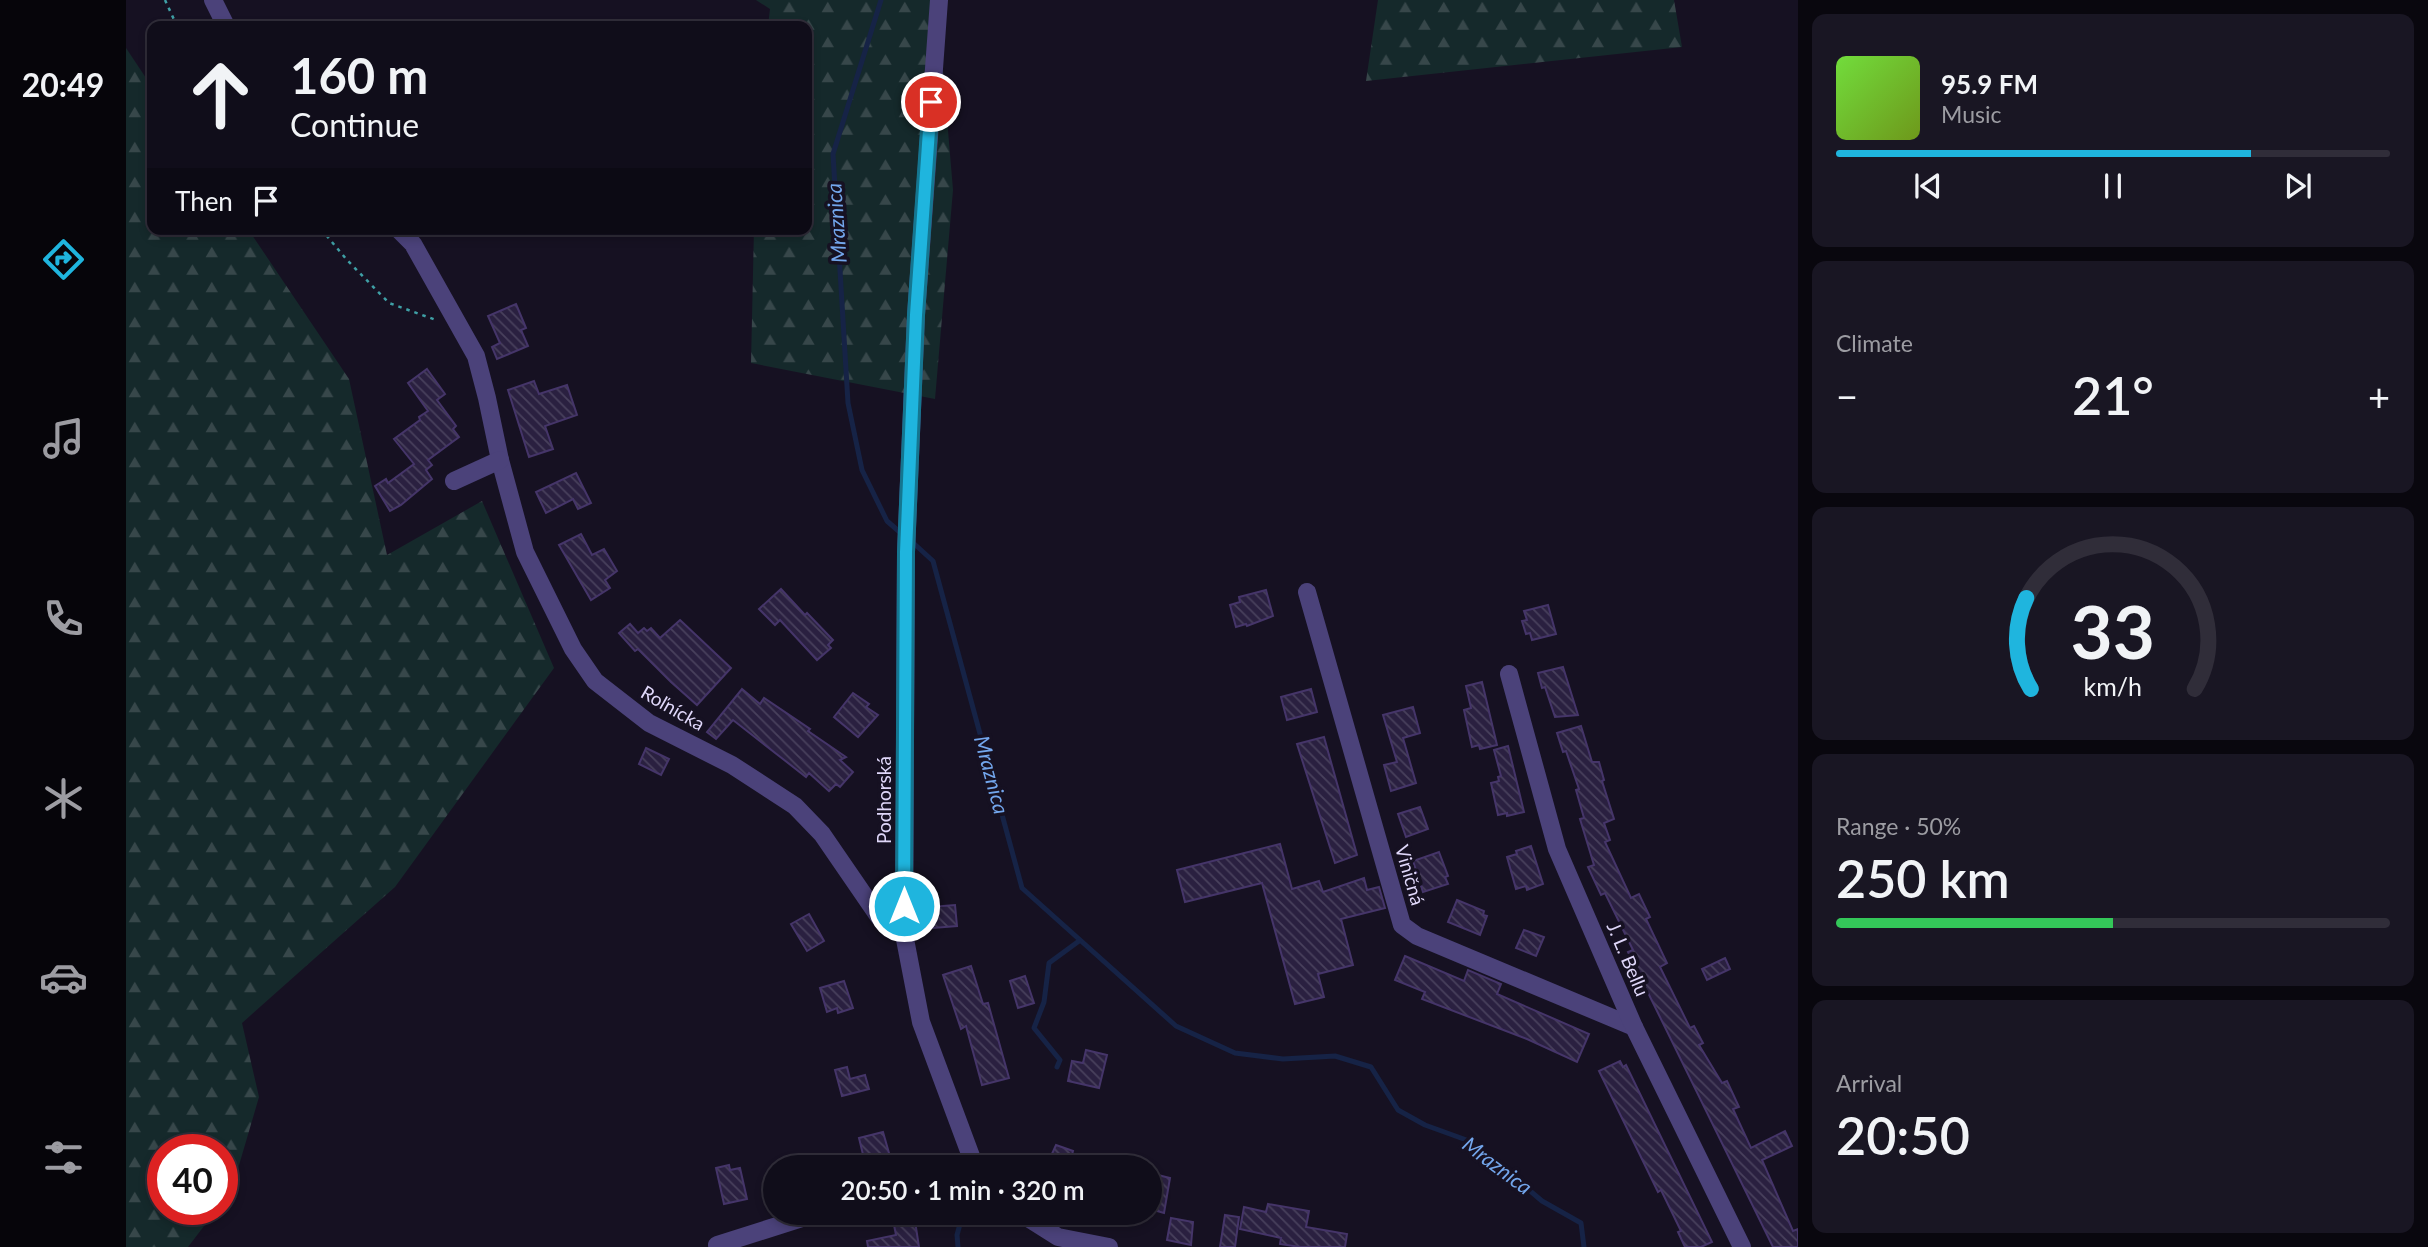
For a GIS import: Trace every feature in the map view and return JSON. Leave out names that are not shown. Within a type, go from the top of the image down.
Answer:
[{"type":"street","points":[[213,0],[224,21]]},
{"type":"street","name":"Podhorská","points":[[939,0],[916,315],[906,552],[904,934],[920,1022],[965,1155]]},
{"type":"street","name":"Roľnícka","points":[[404,235],[412,244],[476,356],[499,460],[525,552],[573,649],[595,681],[649,723],[732,765],[795,807],[822,834],[879,917],[904,934]]},
{"type":"street","points":[[454,481],[499,460]]},
{"type":"street","name":"Viničná","points":[[1307,592],[1402,925],[1417,936],[1634,1027]]},
{"type":"street","name":"J. L. Bellu","points":[[1509,674],[1557,849],[1634,1027],[1742,1247]]},
{"type":"street","points":[[717,1245],[780,1225]]},
{"type":"street","points":[[1039,1225],[1058,1237],[1109,1247]]},
{"type":"path","points":[[165,0],[175,21]]},
{"type":"path","points":[[326,235],[389,303],[459,328]]},
{"type":"green space","points":[[756,0],[937,0],[953,190],[935,399],[751,363],[754,235],[812,235],[812,21],[769,21],[770,9]]},
{"type":"green space","points":[[1378,0],[1674,0],[1682,47],[1366,81]]},
{"type":"green space","points":[[126,48],[147,80],[147,235],[252,235],[349,379],[387,555],[482,501],[554,668],[395,887],[242,1023],[259,1097],[238,1169],[238,1134],[147,1134],[147,1225],[205,1225],[188,1247],[126,1247]]},
{"type":"building","points":[[516,304],[526,328],[521,330],[528,346],[497,359],[492,347],[500,343],[488,316]]},
{"type":"building","points":[[427,369],[445,394],[437,400],[456,426],[453,429],[459,437],[428,460],[432,465],[426,470],[432,479],[390,511],[375,486],[386,479],[388,483],[414,464],[394,439],[428,411],[408,383]]},
{"type":"building","points":[[534,381],[539,394],[567,385],[577,415],[545,426],[553,449],[529,457],[508,390]]},
{"type":"building","points":[[576,473],[591,503],[578,509],[573,499],[546,513],[536,492]]},
{"type":"building","points":[[581,534],[592,555],[604,549],[617,571],[605,580],[610,588],[591,600],[559,545]]},
{"type":"building","points":[[781,589],[833,640],[828,645],[831,648],[817,660],[780,620],[775,625],[759,609]]},
{"type":"building","points":[[1266,590],[1273,616],[1247,626],[1236,627],[1230,605],[1240,602],[1239,597]]},
{"type":"building","points":[[1548,605],[1556,634],[1532,640],[1530,633],[1526,634],[1522,621],[1527,620],[1524,611]]},
{"type":"building","points":[[680,620],[731,668],[697,705],[638,649],[635,651],[619,633],[630,624],[638,633],[644,628],[647,631],[651,628],[660,638]]},
{"type":"building","points":[[1563,667],[1578,715],[1555,717],[1538,673]]},
{"type":"building","points":[[1482,682],[1497,745],[1480,749],[1479,745],[1472,747],[1464,710],[1471,708],[1466,686]]},
{"type":"building","points":[[742,689],[760,704],[764,698],[810,729],[808,731],[846,757],[840,760],[853,772],[840,787],[836,784],[829,791],[809,773],[806,777],[733,720],[716,739],[707,732]]},
{"type":"building","points":[[1311,689],[1317,712],[1287,720],[1281,697]]},
{"type":"building","points":[[853,693],[869,704],[866,707],[878,715],[858,737],[834,717]]},
{"type":"building","points":[[1413,707],[1420,733],[1403,738],[1416,783],[1391,791],[1384,765],[1397,762],[1383,715]]},
{"type":"building","points":[[1581,726],[1592,762],[1599,762],[1614,819],[1604,823],[1610,840],[1605,842],[1631,898],[1639,894],[1650,917],[1646,919],[1667,963],[1660,967],[1690,1028],[1694,1026],[1703,1043],[1699,1045],[1722,1083],[1727,1081],[1739,1107],[1733,1109],[1751,1148],[1785,1131],[1792,1146],[1762,1160],[1793,1231],[1798,1229],[1798,1247],[1773,1247],[1628,952],[1633,950],[1605,893],[1601,895],[1588,867],[1594,865],[1580,819],[1584,818],[1576,790],[1579,789],[1557,733]]},
{"type":"building","points":[[1324,737],[1357,855],[1335,863],[1297,744]]},
{"type":"building","points":[[1508,746],[1524,812],[1507,816],[1507,813],[1498,815],[1491,783],[1499,781],[1498,777],[1501,776],[1494,750]]},
{"type":"building","points":[[646,748],[669,759],[661,775],[639,764]]},
{"type":"building","points":[[1420,807],[1428,829],[1406,837],[1398,814]]},
{"type":"building","points":[[1280,844],[1292,889],[1319,881],[1323,892],[1364,878],[1367,890],[1379,887],[1385,908],[1341,919],[1353,965],[1318,974],[1324,997],[1295,1004],[1262,883],[1185,902],[1177,870]]},
{"type":"building","points":[[1531,846],[1543,884],[1527,890],[1526,886],[1516,889],[1507,857]]},
{"type":"building","points":[[1439,852],[1448,876],[1445,877],[1448,884],[1423,892],[1413,861]]},
{"type":"building","points":[[1457,900],[1484,911],[1483,915],[1487,916],[1480,935],[1448,922]]},
{"type":"building","points":[[955,905],[957,926],[933,928],[931,907]]},
{"type":"building","points":[[809,914],[824,941],[807,951],[791,924]]},
{"type":"building","points":[[1524,930],[1544,937],[1536,956],[1516,948]]},
{"type":"building","points":[[1405,956],[1464,981],[1468,970],[1501,984],[1497,994],[1589,1034],[1577,1062],[1527,1039],[1422,999],[1425,992],[1395,980]]},
{"type":"building","points":[[1725,958],[1730,969],[1707,980],[1702,969]]},
{"type":"building","points":[[971,966],[983,1004],[988,1003],[1009,1078],[982,1085],[966,1026],[961,1029],[943,975]]},
{"type":"building","points":[[1025,976],[1034,1003],[1018,1008],[1010,981]]},
{"type":"building","points":[[844,981],[853,1008],[838,1013],[837,1008],[827,1012],[820,988]]},
{"type":"building","points":[[1086,1050],[1107,1055],[1099,1088],[1068,1081],[1072,1061],[1083,1063]]},
{"type":"building","points":[[1620,1061],[1623,1067],[1626,1065],[1712,1242],[1701,1247],[1685,1247],[1678,1232],[1681,1231],[1661,1190],[1658,1192],[1599,1071]]},
{"type":"building","points":[[847,1067],[850,1079],[865,1075],[869,1089],[842,1096],[835,1070]]},
{"type":"building","points":[[883,1132],[890,1155],[863,1155],[859,1138]]},
{"type":"building","points":[[1056,1145],[1073,1151],[1072,1155],[1051,1155]]},
{"type":"building","points":[[729,1165],[730,1170],[740,1168],[747,1199],[724,1204],[716,1168]]},
{"type":"building","points":[[1162,1176],[1170,1178],[1162,1212]]},
{"type":"building","points":[[1268,1204],[1309,1211],[1306,1227],[1347,1234],[1345,1247],[1280,1244],[1281,1238],[1240,1229],[1244,1207],[1266,1212]]},
{"type":"building","points":[[1225,1215],[1239,1217],[1235,1247],[1220,1247]]},
{"type":"building","points":[[1171,1218],[1193,1222],[1191,1245],[1167,1240]]},
{"type":"building","points":[[894,1225],[916,1225],[919,1247],[868,1247],[867,1241],[896,1235]]},
{"type":"waterway","name":"Mraznica","points":[[881,0],[833,154],[848,403],[862,470],[887,521],[902,534]]},
{"type":"waterway","name":"Mraznica","points":[[910,540],[933,561],[1022,888],[1176,1026],[1235,1053],[1283,1059],[1335,1056],[1371,1067],[1398,1110],[1425,1125],[1472,1142],[1542,1201],[1581,1223],[1584,1247]]},
{"type":"waterway","points":[[1057,1067],[1060,1060],[1034,1028],[1044,1002],[1049,963],[1079,941]]},
{"type":"waterway","points":[[958,1247],[960,1225]]},
{"type":"route","points":[[904,906],[906,552],[916,315],[931,102]]}]
